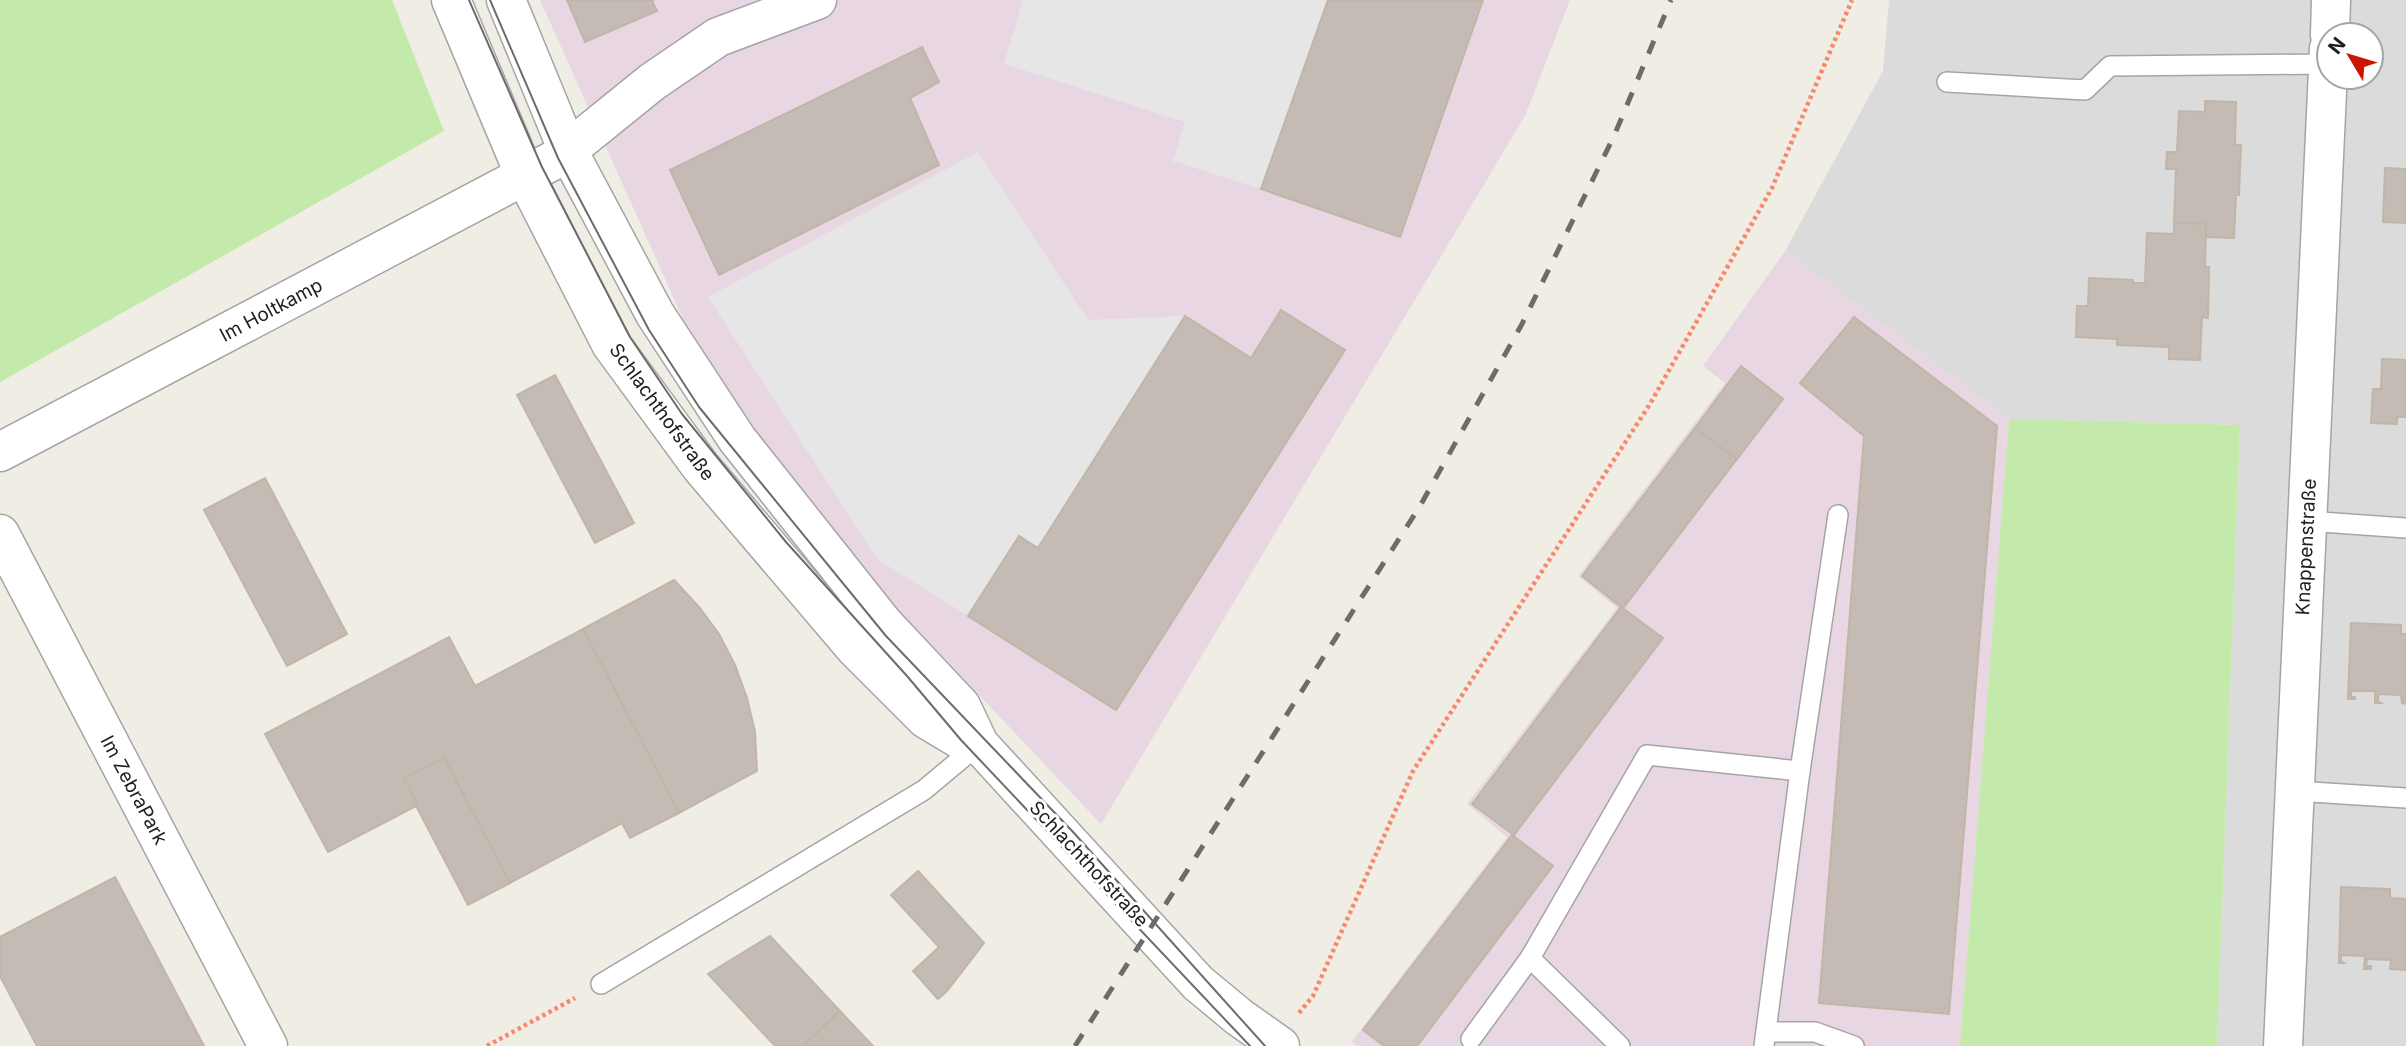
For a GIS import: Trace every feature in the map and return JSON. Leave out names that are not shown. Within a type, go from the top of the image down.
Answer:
[{"type":"street","name":"Schlachthofstraße","points":[[451,0],[545,165],[655,314],[737,439],[883,623],[961,706],[979,744],[1198,983],[1266,1045]]},
{"type":"street","name":"Schlachthofstraße","points":[[506,0],[545,165],[611,344],[701,467],[855,648],[926,719],[961,740],[979,744]]},
{"type":"street","points":[[545,165],[652,82],[718,37],[817,0]]},
{"type":"street","points":[[2330,21],[2331,0]]},
{"type":"street","name":"Knappenstraße","points":[[2283,1046],[2327,91]]},
{"type":"street","name":"Im Holtkamp","points":[[0,452],[545,165]]},
{"type":"street","name":"Im ZebraPark","points":[[0,534],[268,1046]]},
{"type":"lane","points":[[1948,82],[2085,90],[2110,66],[2315,64]]},
{"type":"lane","points":[[1838,515],[1800,771],[1765,1039],[1815,1031],[1854,1046]]},
{"type":"lane","points":[[2307,521],[2406,528]]},
{"type":"lane","points":[[601,984],[924,790],[979,744]]},
{"type":"lane","points":[[1471,1039],[1530,958],[1647,755],[1800,771]]},
{"type":"lane","points":[[2295,791],[2406,798]]},
{"type":"lane","points":[[1530,958],[1620,1046]]},
{"type":"path","points":[[1266,1045],[1313,996],[1413,771],[1650,404],[1772,188],[1852,0]]},
{"type":"path","points":[[487,1046],[601,984]]},
{"type":"shaded area","points":[[540,0],[1570,0],[1525,116],[1101,824],[737,439]]},
{"type":"shaded area","points":[[1023,0],[1328,0],[1261,189],[1173,161],[1185,122],[1004,64]]},
{"type":"shaded area","points":[[1889,0],[2406,0],[2406,1046],[2217,1046],[2240,425],[2009,419],[1785,251],[1883,71]]},
{"type":"shaded area","points":[[978,152],[1088,320],[1185,316],[1038,548],[1019,536],[968,616],[877,559],[708,297]]},
{"type":"shaded area","points":[[1785,251],[2009,419],[1960,1046],[1357,1046],[1352,1041],[1507,837],[1467,804],[1617,608],[1578,576],[1725,383],[1703,366]]},
{"type":"green space","points":[[0,0],[392,0],[444,131],[0,382]]},
{"type":"green space","points":[[2009,419],[2240,425],[2217,1046],[1960,1046]]},
{"type":"building","points":[[567,0],[654,0],[652,1],[657,11],[585,42]]},
{"type":"building","points":[[1328,0],[1483,0],[1400,237],[1261,189]]},
{"type":"building","points":[[922,47],[939,82],[910,98],[939,165],[719,275],[670,170]]},
{"type":"building","points":[[2205,101],[2236,102],[2235,145],[2241,145],[2234,238],[2206,237],[2206,224],[2174,223],[2176,169],[2166,169],[2167,152],[2177,152],[2179,111],[2205,112]]},
{"type":"building","points":[[2385,168],[2406,169],[2406,223],[2383,222]]},
{"type":"building","points":[[2174,223],[2206,224],[2208,318],[2202,317],[2200,360],[2169,359],[2169,347],[2117,345],[2117,339],[2076,337],[2077,306],[2088,306],[2089,278],[2145,283],[2147,233],[2174,234]]},
{"type":"building","points":[[1281,310],[1345,350],[1116,710],[968,616],[1019,536],[1038,548],[1185,316],[1251,358]]},
{"type":"building","points":[[1854,317],[1997,426],[1949,1014],[1819,1003],[1864,436],[1800,383]]},
{"type":"building","points":[[2382,359],[2406,360],[2406,417],[2397,417],[2397,424],[2371,423],[2373,389],[2381,389]]},
{"type":"building","points":[[1741,366],[1783,399],[1737,459],[1695,428]]},
{"type":"building","points":[[555,375],[634,523],[595,543],[517,395]]},
{"type":"building","points":[[1695,428],[1737,459],[1624,607],[1621,607],[1582,576]]},
{"type":"building","points":[[265,478],[347,634],[287,666],[204,510]]},
{"type":"building","points":[[674,580],[719,634],[735,665],[755,732],[757,771],[679,813],[583,629]]},
{"type":"building","points":[[1621,607],[1663,638],[1514,835],[1472,804]]},
{"type":"building","points":[[2351,623],[2401,625],[2401,634],[2406,634],[2406,704],[2402,703],[2401,695],[2378,694],[2378,701],[2381,703],[2375,703],[2375,691],[2351,691],[2351,697],[2355,699],[2348,699]]},
{"type":"building","points":[[583,629],[679,813],[630,838],[622,823],[510,883],[444,758],[404,778],[418,805],[328,852],[265,734],[449,637],[475,686]]},
{"type":"building","points":[[444,758],[510,883],[468,905],[404,778]]},
{"type":"building","points":[[1512,835],[1553,866],[1417,1046],[1384,1046],[1363,1030]]},
{"type":"building","points":[[918,871],[984,943],[938,999],[913,971],[939,947],[891,895]]},
{"type":"building","points":[[115,877],[204,1046],[37,1046],[0,976],[0,937]]},
{"type":"building","points":[[2341,887],[2390,889],[2390,898],[2406,899],[2406,970],[2390,969],[2391,960],[2367,959],[2366,966],[2371,966],[2371,969],[2364,969],[2365,956],[2341,955],[2341,961],[2344,963],[2339,963]]},
{"type":"building","points":[[770,936],[840,1011],[803,1046],[775,1046],[708,974]]},
{"type":"building","points":[[840,1011],[873,1046],[803,1046]]},
{"type":"tram line","points":[[469,0],[542,167],[630,337],[682,414],[786,542],[961,740],[1250,1046]]},
{"type":"tram line","points":[[490,0],[558,158],[649,330],[699,407],[886,636],[1074,833],[1265,1046]]},
{"type":"railway","points":[[1075,1046],[1420,506],[1522,324],[1614,136],[1671,0]]}]
